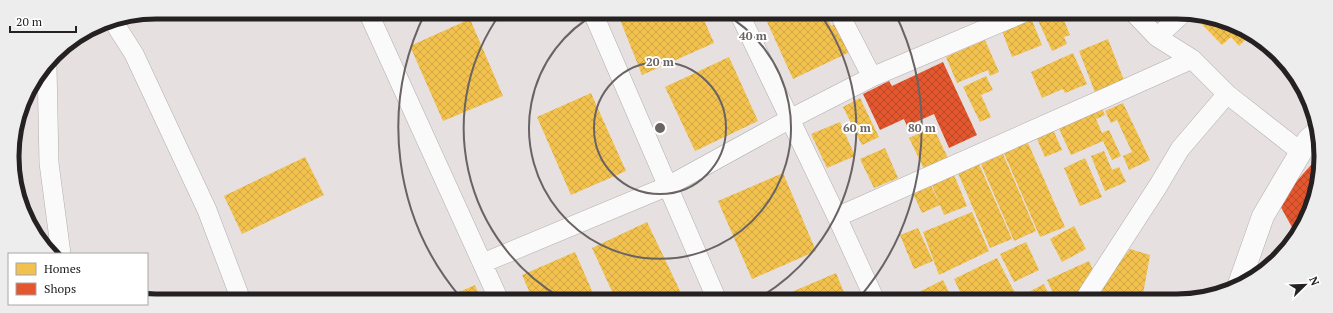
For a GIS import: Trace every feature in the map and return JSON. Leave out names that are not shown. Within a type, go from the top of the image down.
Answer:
[{"type":"street","points":[[371,19],[497,294]]},
{"type":"street","points":[[596,19],[714,294]]},
{"type":"street","points":[[742,19],[838,217],[872,294]]},
{"type":"street","points":[[842,19],[872,77]]},
{"type":"street","points":[[483,263],[668,186],[790,119],[872,77],[1009,19]]},
{"type":"street","points":[[1140,19],[1157,37],[1192,59],[1227,94],[1301,152]]},
{"type":"street","points":[[1157,37],[1176,19]]},
{"type":"street","points":[[116,25],[134,54],[207,210],[239,294]]},
{"type":"street","points":[[838,217],[1192,59]]},
{"type":"street","points":[[47,73],[49,163],[62,253]]},
{"type":"street","points":[[1088,294],[1158,186],[1180,149],[1227,94]]},
{"type":"street","points":[[1241,278],[1262,216],[1308,140],[1312,136]]},
{"type":"building: Homes","points":[[470,19],[503,96],[443,121],[410,46]]},
{"type":"building: Homes","points":[[620,19],[704,19],[714,43],[642,75]]},
{"type":"building: Homes","points":[[766,19],[828,19],[831,26],[839,22],[852,51],[793,79]]},
{"type":"building: Homes","points":[[1031,19],[1042,45],[1012,57],[1002,31]]},
{"type":"building: Homes","points":[[1037,19],[1063,19],[1070,35],[1064,37],[1067,44],[1052,51]]},
{"type":"building: Homes","points":[[1199,21],[1221,26],[1247,38],[1239,46],[1231,37],[1222,45]]},
{"type":"building: Homes","points":[[1108,39],[1125,83],[1096,95],[1079,51]]},
{"type":"building: Homes","points":[[985,40],[999,72],[990,76],[988,70],[957,83],[946,57]]},
{"type":"building: Homes","points":[[1073,53],[1087,84],[1065,93],[1063,89],[1042,98],[1031,72]]},
{"type":"building: Homes","points":[[729,57],[758,121],[695,151],[665,87]]},
{"type":"building: Homes","points":[[986,76],[993,90],[981,95],[991,117],[980,122],[963,87]]},
{"type":"building: Homes","points":[[591,93],[626,171],[571,195],[537,117]]},
{"type":"building: Homes","points":[[860,98],[879,137],[862,145],[843,107]]},
{"type":"building: Homes","points":[[1123,103],[1150,160],[1129,170],[1123,156],[1132,152],[1117,120],[1111,123],[1105,111]]},
{"type":"building: Homes","points":[[1100,105],[1105,115],[1096,119],[1102,133],[1109,130],[1121,156],[1112,160],[1103,141],[1071,155],[1057,124]]},
{"type":"building: Homes","points":[[840,122],[855,156],[827,168],[811,134]]},
{"type":"building: Homes","points":[[1051,125],[1062,150],[1045,157],[1034,132]]},
{"type":"building: Homes","points":[[933,127],[948,158],[924,169],[909,138]]},
{"type":"building: Homes","points":[[1028,143],[1065,227],[1040,237],[1004,153]]},
{"type":"building: Homes","points":[[885,148],[898,178],[874,188],[860,159]]},
{"type":"building: Homes","points":[[1104,151],[1112,170],[1119,167],[1126,182],[1105,191],[1091,156]]},
{"type":"building: Homes","points":[[1003,154],[1036,231],[1014,241],[981,164]]},
{"type":"building: Homes","points":[[305,157],[324,195],[242,234],[224,196]]},
{"type":"building: Homes","points":[[1085,158],[1102,197],[1080,206],[1064,168]]},
{"type":"building: Homes","points":[[979,164],[1012,239],[990,248],[958,173]]},
{"type":"building: Homes","points":[[783,173],[816,251],[752,279],[718,201]]},
{"type":"building: Homes","points":[[954,175],[967,206],[944,215],[932,185]]},
{"type":"building: Homes","points":[[929,181],[940,205],[922,213],[911,189]]},
{"type":"building: Homes","points":[[972,212],[989,251],[939,275],[923,232]]},
{"type":"building: Homes","points":[[647,222],[682,294],[613,294],[592,248]]},
{"type":"building: Homes","points":[[1074,226],[1086,249],[1062,262],[1050,239]]},
{"type":"building: Homes","points":[[918,228],[933,261],[914,269],[900,235]]},
{"type":"building: Homes","points":[[1026,242],[1039,270],[1014,282],[1000,254]]},
{"type":"building: Homes","points":[[1130,249],[1150,255],[1143,294],[1096,294]]},
{"type":"building: Homes","points":[[575,252],[593,294],[530,294],[522,275]]},
{"type":"building: Homes","points":[[997,258],[1015,293],[961,294],[954,279]]},
{"type":"building: Homes","points":[[1089,261],[1095,275],[1075,294],[1053,294],[1047,280]]},
{"type":"building: Homes","points":[[836,273],[845,294],[787,294]]},
{"type":"building: Homes","points":[[943,280],[950,294],[915,294]]},
{"type":"building: Homes","points":[[1044,284],[1048,294],[1025,294]]},
{"type":"building: Homes","points":[[475,285],[479,294],[455,294]]},
{"type":"building: Shops","points":[[943,62],[977,135],[949,148],[934,114],[907,126],[904,119],[880,130],[863,94],[889,81],[892,86]]},
{"type":"building: Shops","points":[[1314,162],[1307,201],[1293,229],[1278,202]]}]
